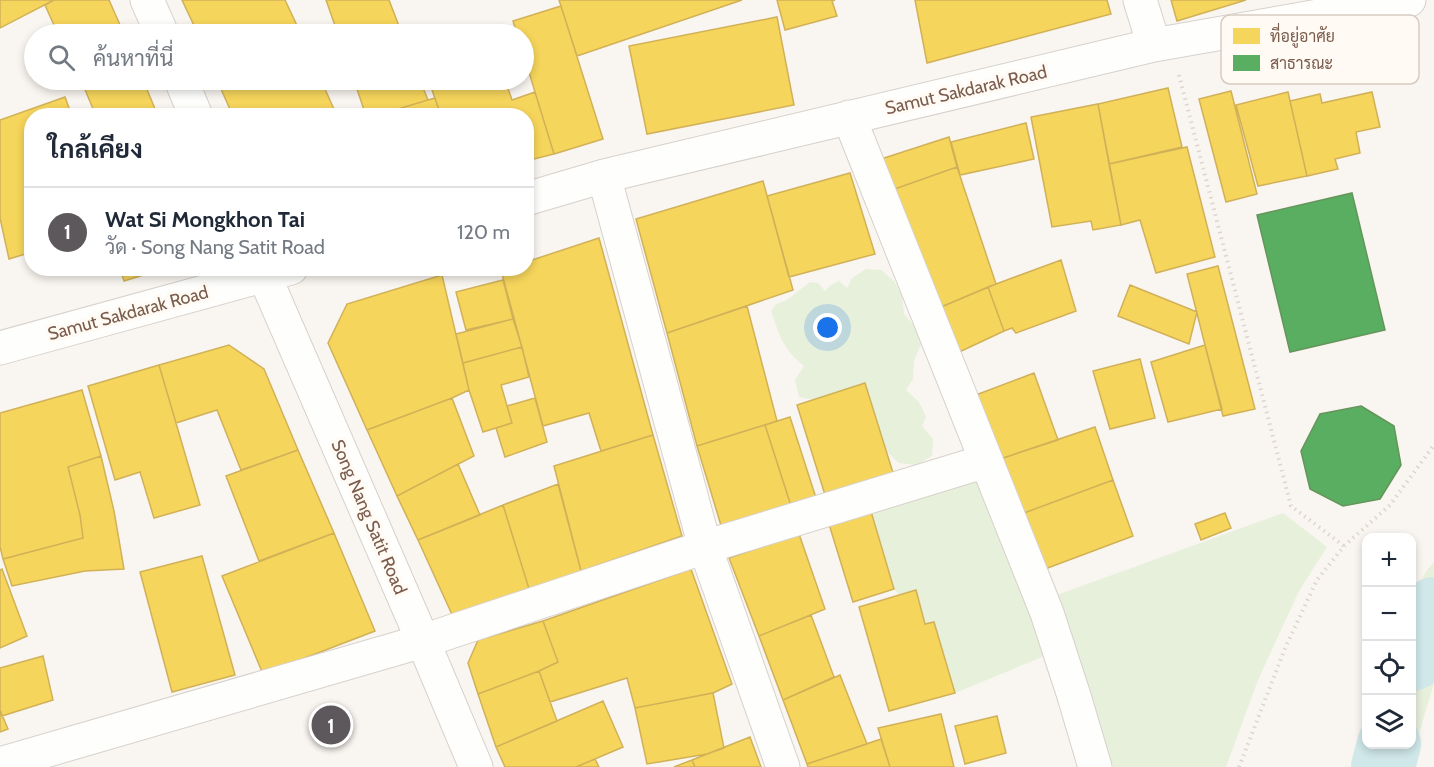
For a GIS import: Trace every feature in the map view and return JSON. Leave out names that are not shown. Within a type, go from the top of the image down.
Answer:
[{"type":"street","points":[[147,0],[158,24]]},
{"type":"street","points":[[1140,0],[1162,44]]},
{"type":"street","name":"Samut Sakdarak Road","points":[[1325,15],[1409,0]]},
{"type":"street","name":"Samut Sakdarak Road","points":[[534,196],[604,176],[849,117],[1162,44],[1221,33]]},
{"type":"street","points":[[185,90],[193,108]]},
{"type":"street","points":[[849,117],[1047,612],[1095,767]]},
{"type":"street","points":[[604,176],[705,547],[783,767]]},
{"type":"street","name":"Samut Sakdarak Road","points":[[0,348],[254,276]]},
{"type":"street","name":"Song Nang Satit Road","points":[[274,276],[476,767]]},
{"type":"street","points":[[0,764],[423,641],[705,547],[986,461]]},
{"type":"path","points":[[1162,44],[1291,506],[1344,546]]},
{"type":"path","points":[[1239,767],[1286,646],[1317,580],[1344,546],[1390,505],[1434,445]]},
{"type":"green space","points":[[866,269],[881,270],[894,281],[902,295],[904,314],[916,328],[921,344],[914,361],[913,379],[906,390],[919,402],[926,417],[922,426],[933,439],[932,456],[916,465],[899,463],[887,452],[865,383],[814,400],[799,397],[795,380],[804,366],[786,347],[771,311],[776,304],[787,300],[810,282],[818,283],[825,291],[839,281],[847,288],[852,278]]},
{"type":"green space","points":[[979,476],[1047,655],[955,693],[934,622],[925,624],[916,591],[899,595],[894,589],[870,508]]},
{"type":"green space","points":[[1283,513],[1327,547],[1299,591],[1258,680],[1226,767],[1113,767],[1057,595]]},
{"type":"green space","points":[[1434,562],[1434,683],[1416,743],[1416,592],[1425,573]]},
{"type":"green space","points":[[1362,747],[1362,749],[1414,749],[1409,767],[1356,767]]},
{"type":"building: ที่อยู่อาศัย","points":[[0,0],[54,0],[0,28]]},
{"type":"building: ที่อยู่อาศัย","points":[[54,0],[109,0],[120,24],[54,24],[45,5]]},
{"type":"building: ที่อยู่อาศัย","points":[[182,0],[285,0],[296,24],[193,24]]},
{"type":"building: ที่อยู่อาศัย","points":[[326,0],[389,0],[398,24],[334,24]]},
{"type":"building: ที่อยู่อาศัย","points":[[559,0],[742,0],[577,56]]},
{"type":"building: ที่อยู่อาศัย","points":[[777,0],[835,0],[832,1],[837,16],[785,30]]},
{"type":"building: ที่อยู่อาศัย","points":[[915,0],[1107,0],[1111,14],[927,63]]},
{"type":"building: ที่อยู่อาศัย","points":[[1171,0],[1246,0],[1177,21]]},
{"type":"building: ที่อยู่อาศัย","points":[[561,6],[603,139],[554,154],[534,89],[534,24],[514,24],[513,21]]},
{"type":"building: ที่อยู่อาศัย","points":[[777,17],[794,105],[647,134],[629,46]]},
{"type":"building: ที่อยู่อาศัย","points":[[1168,88],[1182,147],[1109,164],[1098,104]]},
{"type":"building: ที่อยู่อาศัย","points":[[85,90],[147,90],[155,108],[93,108]]},
{"type":"building: ที่อยู่อาศัย","points":[[221,90],[325,90],[333,108],[229,108]]},
{"type":"building: ที่อยู่อาศัย","points":[[357,90],[424,90],[428,100],[402,108],[363,108]]},
{"type":"building: ที่อยู่อาศัย","points":[[432,90],[508,90],[512,100],[535,92],[554,154],[534,159],[534,108],[438,108]]},
{"type":"building: ที่อยู่อาศัย","points":[[1231,91],[1257,194],[1226,202],[1199,99]]},
{"type":"building: ที่อยู่อาศัย","points":[[1288,92],[1307,176],[1258,186],[1236,105]]},
{"type":"building: ที่อยู่อาศัย","points":[[1372,92],[1380,127],[1356,132],[1360,153],[1335,159],[1338,169],[1307,176],[1290,101],[1320,94],[1322,103]]},
{"type":"building: ที่อยู่อาศัย","points":[[65,97],[69,108],[34,108]]},
{"type":"building: ที่อยู่อาศัย","points":[[435,98],[438,108],[402,108]]},
{"type":"building: ที่อยู่อาศัย","points":[[1098,104],[1121,225],[1093,230],[1091,221],[1052,227],[1031,117]]},
{"type":"building: ที่อยู่อาศัย","points":[[24,112],[24,254],[9,259],[0,218],[0,120]]},
{"type":"building: ที่อยู่อาศัย","points":[[1026,123],[1034,159],[960,175],[951,142]]},
{"type":"building: ที่อยู่อาศัย","points":[[949,137],[957,167],[889,191],[878,160]]},
{"type":"building: ที่อยู่อาศัย","points":[[1187,147],[1215,257],[1156,273],[1140,220],[1121,225],[1109,164]]},
{"type":"building: ที่อยู่อาศัย","points":[[957,167],[996,284],[934,310],[889,191]]},
{"type":"building: ที่อยู่อาศัย","points":[[850,173],[875,254],[789,277],[767,196]]},
{"type":"building: ที่อยู่อาศัย","points":[[763,181],[793,290],[667,333],[636,219]]},
{"type":"building: ที่อยู่อาศัย","points":[[599,238],[653,435],[601,451],[589,413],[543,426],[503,276],[534,276],[534,259]]},
{"type":"building: ที่อยู่อาศัย","points":[[1061,260],[1076,311],[1016,333],[1012,328],[1004,331],[988,287]]},
{"type":"building: ที่อยู่อาศัย","points":[[1218,266],[1255,409],[1223,416],[1187,274]]},
{"type":"building: ที่อยู่อาศัย","points":[[122,276],[140,276],[124,281]]},
{"type":"building: ที่อยู่อาศัย","points":[[442,276],[469,390],[367,430],[328,343],[347,304]]},
{"type":"building: ที่อยู่อาศัย","points":[[503,280],[513,319],[466,330],[456,292]]},
{"type":"building: ที่อยู่อาศัย","points":[[1130,285],[1197,312],[1189,344],[1118,316]]},
{"type":"building: ที่อยู่อาศัย","points":[[988,287],[1004,331],[953,355],[934,310]]},
{"type":"building: ที่อยู่อาศัย","points":[[747,306],[777,421],[697,446],[667,333]]},
{"type":"building: ที่อยู่อาศัย","points":[[513,319],[522,347],[463,363],[456,334]]},
{"type":"building: ที่อยู่อาศัย","points":[[229,345],[264,369],[298,450],[241,470],[217,410],[176,423],[159,365]]},
{"type":"building: ที่อยู่อาศัย","points":[[1205,345],[1222,409],[1168,422],[1151,362]]},
{"type":"building: ที่อยู่อาศัย","points":[[522,347],[529,377],[501,385],[512,423],[483,432],[463,363]]},
{"type":"building: ที่อยู่อาศัย","points":[[1140,359],[1155,418],[1110,429],[1093,371]]},
{"type":"building: ที่อยู่อาศัย","points":[[159,365],[200,505],[154,518],[140,472],[115,480],[88,386]]},
{"type":"building: ที่อยู่อาศัย","points":[[1034,373],[1058,440],[1003,458],[976,395]]},
{"type":"building: ที่อยู่อาศัย","points":[[865,383],[894,476],[826,498],[797,405]]},
{"type":"building: ที่อยู่อาศัย","points":[[82,390],[101,456],[68,467],[80,515],[83,538],[3,559],[0,547],[0,413]]},
{"type":"building: ที่อยู่อาศัย","points":[[452,398],[474,456],[397,496],[367,430]]},
{"type":"building: ที่อยู่อาศัย","points":[[535,398],[547,442],[505,457],[496,428],[512,423],[507,406]]},
{"type":"building: ที่อยู่อาศัย","points":[[790,417],[817,501],[792,509],[765,425]]},
{"type":"building: ที่อยู่อาศัย","points":[[765,425],[792,509],[723,532],[697,446]]},
{"type":"building: ที่อยู่อาศัย","points":[[1095,427],[1113,480],[1024,513],[1003,458]]},
{"type":"building: ที่อยู่อาศัย","points":[[653,435],[682,536],[581,571],[554,466]]},
{"type":"building: ที่อยู่อาศัย","points":[[298,450],[334,533],[259,561],[226,476]]},
{"type":"building: ที่อยู่อาศัย","points":[[101,456],[124,569],[85,571],[12,586],[3,559],[83,538],[80,515],[68,467]]},
{"type":"building: ที่อยู่อาศัย","points":[[458,464],[480,515],[418,540],[397,496]]},
{"type":"building: ที่อยู่อาศัย","points":[[1113,480],[1133,536],[1045,569],[1024,513]]},
{"type":"building: ที่อยู่อาศัย","points":[[558,484],[581,571],[530,592],[503,505]]},
{"type":"building: ที่อยู่อาศัย","points":[[503,505],[530,592],[455,621],[418,540]]},
{"type":"building: ที่อยู่อาศัย","points":[[870,508],[894,589],[853,602],[828,521]]},
{"type":"building: ที่อยู่อาศัย","points":[[1225,513],[1231,528],[1201,540],[1195,524]]},
{"type":"building: ที่อยู่อาศัย","points":[[334,533],[375,631],[263,674],[222,576]]},
{"type":"building: ที่อยู่อาศัย","points":[[799,534],[825,609],[759,636],[729,558]]},
{"type":"building: ที่อยู่อาศัย","points":[[202,556],[235,675],[172,692],[140,572]]},
{"type":"building: ที่อยู่อาศัย","points":[[2,569],[27,636],[0,648],[0,570]]},
{"type":"building: ที่อยู่อาศัย","points":[[691,569],[732,684],[713,693],[635,708],[627,678],[550,702],[539,671],[558,662],[543,621]]},
{"type":"building: ที่อยู่อาศัย","points":[[916,590],[925,624],[934,622],[955,693],[889,711],[859,607]]},
{"type":"building: ที่อยู่อาศัย","points":[[811,615],[834,677],[783,700],[759,636]]},
{"type":"building: ที่อยู่อาศัย","points":[[543,621],[558,662],[478,694],[468,663],[478,640]]},
{"type":"building: ที่อยู่อาศัย","points":[[43,656],[53,700],[2,716],[0,668]]},
{"type":"building: ที่อยู่อาศัย","points":[[539,671],[557,721],[496,747],[478,694]]},
{"type":"building: ที่อยู่อาศัย","points":[[840,675],[867,744],[807,764],[783,700]]},
{"type":"building: ที่อยู่อาศัย","points":[[713,693],[724,748],[707,754],[647,764],[635,708]]},
{"type":"building: ที่อยู่อาศัย","points":[[603,701],[623,747],[576,767],[505,767],[496,747]]},
{"type":"building: ที่อยู่อาศัย","points":[[0,710],[8,729],[0,732]]},
{"type":"building: ที่อยู่อาศัย","points":[[941,714],[954,767],[890,767],[878,728]]},
{"type":"building: ที่อยู่อาศัย","points":[[997,716],[1006,753],[965,764],[955,726]]},
{"type":"building: ที่อยู่อาศัย","points":[[750,737],[761,767],[695,767],[692,760]]},
{"type":"building: ที่อยู่อาศัย","points":[[881,739],[890,767],[808,767],[807,764]]},
{"type":"building: ที่อยู่อาศัย","points":[[595,759],[599,767],[576,767]]},
{"type":"building: ที่อยู่อาศัย","points":[[692,760],[695,767],[674,767]]},
{"type":"building: สาธารณะ","points":[[1352,193],[1385,330],[1290,352],[1257,215]]},
{"type":"building: สาธารณะ","points":[[1361,406],[1394,426],[1401,465],[1380,499],[1343,506],[1310,489],[1301,451],[1320,414]]},
{"type":"waterway","points":[[1416,643],[1434,609]]},
{"type":"waterway","points":[[1383,767],[1388,749]]},
{"type":"place","name":"Wat Si Mongkhon Tai","points":[[331,725]]}]
